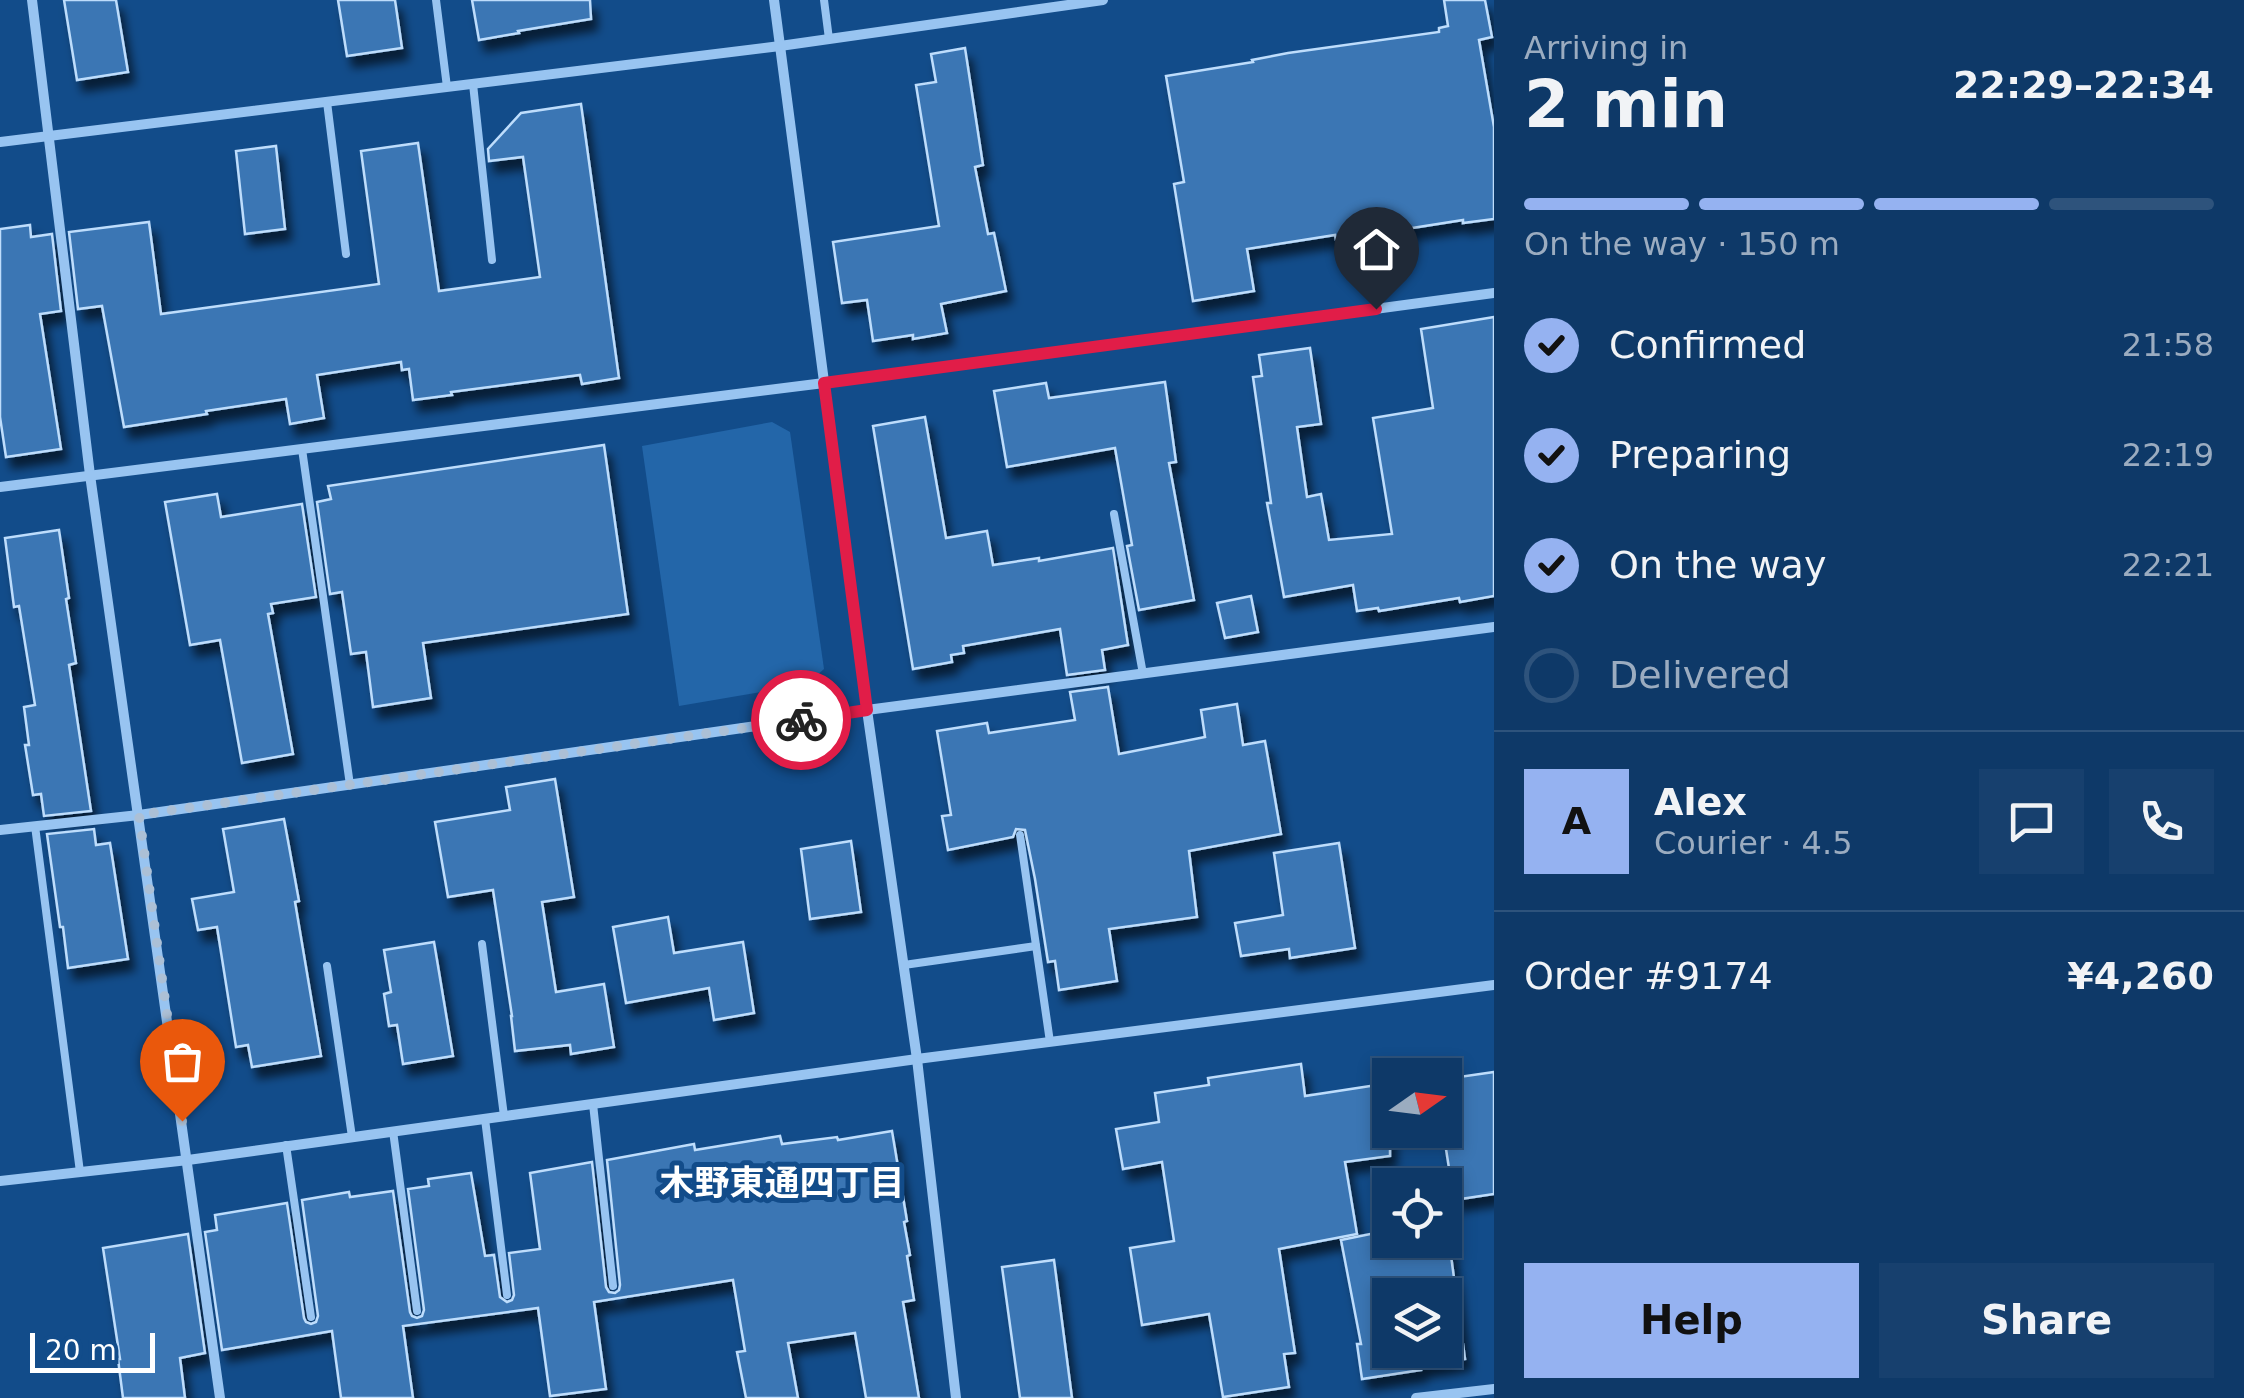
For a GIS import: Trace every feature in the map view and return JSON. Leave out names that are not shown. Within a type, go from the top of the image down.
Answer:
[{"type":"street","points":[[32,0],[90,476],[220,1398]]},
{"type":"street","points":[[774,0],[917,1060],[956,1398]]},
{"type":"street","points":[[0,142],[780,46],[1102,0]]},
{"type":"street","points":[[0,488],[1494,293]]},
{"type":"street","points":[[0,830],[139,815],[867,710],[1494,628]]},
{"type":"street","points":[[0,1182],[1494,985]]},
{"type":"street","points":[[1416,1398],[1494,1388]]},
{"type":"lane","points":[[436,0],[447,87]]},
{"type":"lane","points":[[824,0],[829,39]]},
{"type":"lane","points":[[473,84],[492,260]]},
{"type":"lane","points":[[327,102],[346,254]]},
{"type":"lane","points":[[302,448],[350,785]]},
{"type":"lane","points":[[1114,514],[1143,674]]},
{"type":"lane","points":[[35,826],[80,1172]]},
{"type":"lane","points":[[1020,835],[1050,1042]]},
{"type":"lane","points":[[482,944],[504,1116]]},
{"type":"lane","points":[[904,965],[1036,946]]},
{"type":"lane","points":[[327,966],[352,1136]]},
{"type":"lane","points":[[593,1104],[613,1286]]},
{"type":"lane","points":[[485,1119],[507,1295]]},
{"type":"lane","points":[[393,1131],[417,1311]]},
{"type":"lane","points":[[286,1145],[310,1317]]},
{"type":"shaded area","points":[[772,422],[790,432],[824,669],[807,684],[679,706],[642,446]]},
{"type":"building","points":[[64,0],[116,0],[128,72],[77,80]]},
{"type":"building","points":[[338,0],[395,0],[402,48],[347,56]]},
{"type":"building","points":[[472,0],[590,0],[591,19],[479,40]]},
{"type":"building","points":[[1444,0],[1485,0],[1492,37],[1479,40],[1494,127],[1494,219],[1463,220],[1336,240],[1335,235],[1247,249],[1254,291],[1193,301],[1174,184],[1184,182],[1166,76],[1288,53],[1439,32],[1439,28],[1448,26]]},
{"type":"building","points":[[965,48],[983,165],[975,167],[988,234],[994,233],[1006,291],[941,304],[947,333],[873,341],[867,300],[842,303],[833,242],[939,226],[916,85],[936,82],[931,54]]},
{"type":"building","points":[[581,104],[619,378],[582,384],[580,375],[413,400],[409,369],[402,370],[401,362],[317,375],[324,418],[290,424],[286,399],[124,427],[102,306],[78,309],[69,232],[149,222],[161,314],[379,284],[361,151],[418,143],[439,291],[540,277],[523,157],[489,161],[488,149],[521,113]]},
{"type":"building","points":[[276,146],[285,229],[245,234],[236,151]]},
{"type":"building","points":[[30,225],[31,237],[52,234],[61,311],[40,314],[61,449],[6,457],[0,417],[0,229]]},
{"type":"building","points":[[1494,317],[1494,596],[1379,611],[1357,611],[1353,585],[1284,597],[1267,503],[1271,503],[1253,377],[1262,376],[1259,355],[1310,348],[1321,424],[1297,427],[1307,497],[1321,494],[1329,540],[1392,534],[1373,418],[1433,408],[1421,329]]},
{"type":"building","points":[[1165,382],[1176,462],[1169,463],[1194,600],[1139,610],[1115,448],[1007,467],[994,391],[1046,383],[1049,398]]},
{"type":"building","points":[[925,417],[946,538],[987,531],[993,565],[1113,548],[1128,645],[1102,650],[1105,670],[1067,675],[1060,629],[963,646],[964,653],[951,655],[952,662],[913,669],[873,426]]},
{"type":"building","points":[[604,445],[628,614],[423,643],[431,698],[373,707],[366,652],[351,654],[342,592],[330,594],[317,502],[331,499],[328,486]]},
{"type":"building","points":[[217,494],[221,517],[302,504],[316,597],[271,604],[273,613],[268,614],[293,754],[242,763],[220,640],[190,645],[165,502]]},
{"type":"building","points":[[59,530],[76,663],[69,665],[91,811],[44,816],[41,794],[33,795],[25,745],[29,745],[24,707],[35,705],[19,606],[14,607],[5,538]]},
{"type":"building","points":[[1251,596],[1258,632],[1225,638],[1217,603]]},
{"type":"building","points":[[1108,687],[1119,754],[1205,737],[1201,710],[1237,704],[1243,745],[1265,741],[1281,834],[1189,851],[1197,917],[1109,929],[1117,981],[1059,990],[1055,961],[1048,962],[1025,830],[1016,829],[1013,837],[948,850],[942,816],[951,815],[937,731],[987,723],[989,733],[1075,720],[1070,692]]},
{"type":"building","points":[[555,779],[574,897],[542,902],[556,992],[604,984],[614,1047],[571,1054],[570,1045],[515,1051],[493,890],[448,897],[435,822],[510,810],[506,787]]},
{"type":"building","points":[[284,819],[321,1056],[252,1067],[248,1045],[236,1047],[217,927],[198,930],[192,899],[234,892],[223,829]]},
{"type":"building","points":[[94,829],[96,845],[110,843],[128,959],[68,968],[47,834]]},
{"type":"building","points":[[851,841],[861,912],[810,919],[801,849]]},
{"type":"building","points":[[1339,843],[1355,948],[1290,958],[1289,949],[1241,956],[1235,923],[1283,915],[1274,853]]},
{"type":"building","points":[[668,917],[674,953],[743,942],[754,1013],[714,1020],[709,988],[626,1003],[613,927]]},
{"type":"building","points":[[434,942],[453,1056],[403,1064],[397,1025],[389,1026],[384,994],[391,992],[384,950]]},
{"type":"building","points":[[1301,1064],[1305,1096],[1372,1086],[1372,1148],[1390,1148],[1390,1156],[1345,1162],[1357,1234],[1279,1249],[1295,1353],[1284,1354],[1289,1387],[1223,1397],[1209,1314],[1142,1325],[1130,1248],[1174,1241],[1162,1162],[1123,1169],[1116,1129],[1159,1122],[1155,1093],[1209,1085],[1208,1078]]},
{"type":"building","points":[[1494,1072],[1494,1194],[1462,1199],[1462,1168],[1449,1168],[1446,1148],[1462,1148],[1462,1077]]},
{"type":"building","points":[[892,1131],[907,1221],[907,1256],[914,1300],[903,1302],[919,1398],[866,1398],[855,1333],[788,1343],[798,1398],[746,1398],[737,1352],[745,1351],[733,1280],[594,1302],[606,1389],[550,1396],[538,1308],[403,1326],[413,1398],[341,1398],[332,1331],[222,1350],[205,1232],[217,1230],[215,1215],[287,1203],[304,1318],[311,1324],[318,1316],[302,1200],[349,1192],[350,1197],[393,1191],[410,1312],[417,1318],[424,1310],[408,1189],[429,1186],[428,1179],[471,1173],[485,1256],[494,1255],[500,1297],[507,1302],[514,1295],[509,1253],[540,1249],[530,1173],[592,1162],[606,1287],[615,1293],[620,1285],[607,1160],[694,1144],[695,1150],[780,1136],[782,1144]]},
{"type":"building","points":[[188,1234],[205,1353],[180,1358],[185,1398],[123,1398],[103,1248]]},
{"type":"building","points":[[1372,1234],[1372,1258],[1451,1258],[1454,1278],[1372,1278],[1372,1368],[1421,1370],[1362,1379],[1357,1344],[1361,1344],[1341,1240]]},
{"type":"building","points":[[1054,1260],[1072,1398],[1020,1398],[1002,1267]]},
{"type":"way so far","points":[[182,1121],[139,815],[801,720]]},
{"type":"district","name":"木野東通四丁目","points":[[782,1183]]},
{"type":"route","points":[[801,720],[867,710],[824,383],[1376,309]]}]
